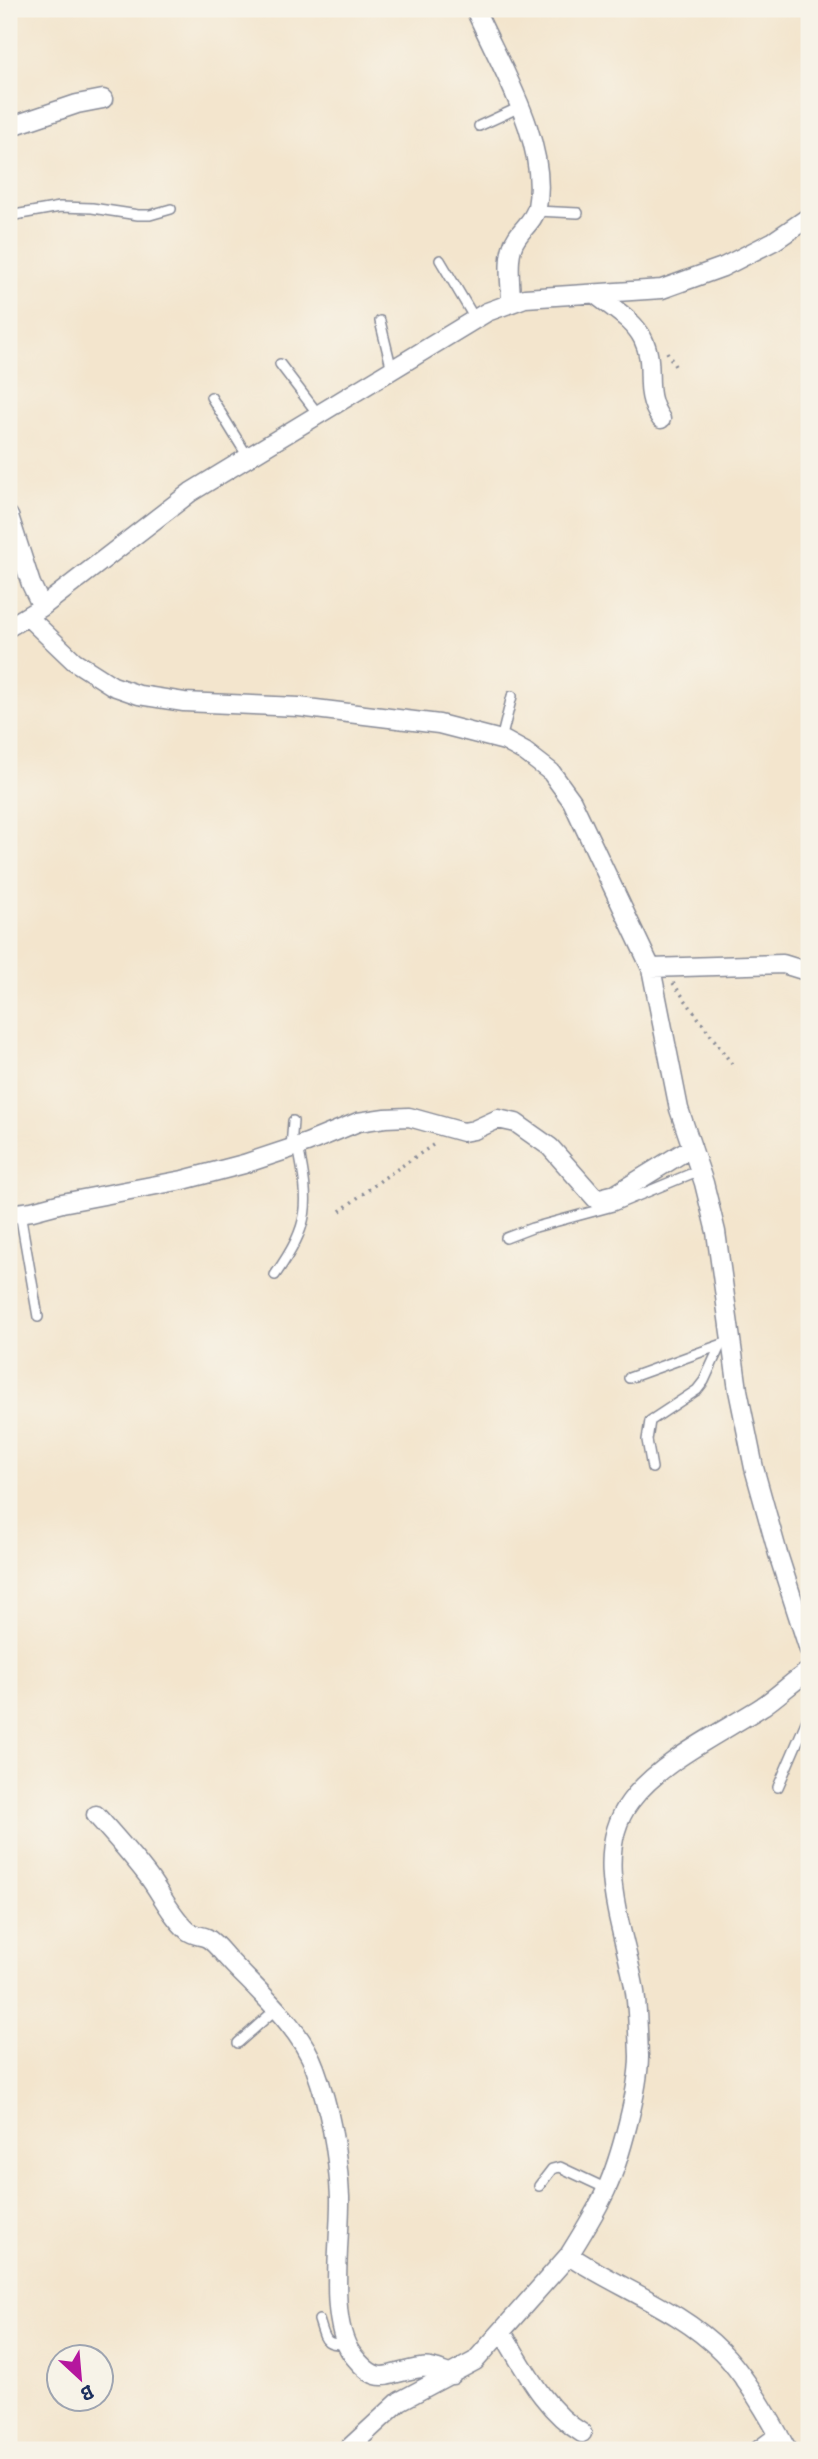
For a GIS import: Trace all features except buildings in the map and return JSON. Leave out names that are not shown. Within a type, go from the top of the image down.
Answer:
[{"type":"street","points":[[475,9],[534,143],[539,174],[536,211],[512,246],[511,302]]},
{"type":"street","points":[[9,127],[77,104],[103,99]]},
{"type":"street","points":[[9,627],[35,612],[191,492],[475,319],[525,298],[662,289],[723,267],[774,241],[809,216]]},
{"type":"street","points":[[595,294],[629,321],[644,341],[648,356],[650,399],[661,419]]},
{"type":"street","points":[[9,516],[31,584],[35,612],[74,661],[113,687],[139,695],[184,702],[299,707],[439,724],[501,740],[525,752],[551,772],[572,801],[657,967],[679,1110],[700,1170],[716,1232],[725,1344],[738,1390],[754,1468],[809,1650]]},
{"type":"street","points":[[657,967],[783,964],[809,972]]},
{"type":"street","points":[[15,1214],[183,1180],[295,1147],[358,1122],[384,1118],[419,1118],[452,1131],[463,1132],[498,1119],[516,1123],[550,1147],[596,1199],[616,1194],[692,1147]]},
{"type":"street","points":[[347,2450],[400,2401],[475,2361],[569,2255],[607,2189],[633,2101],[639,2059],[636,1995],[611,1879],[612,1849],[618,1823],[628,1803],[669,1765],[809,1674]]},
{"type":"street","points":[[96,1815],[145,1872],[189,1931],[208,1938],[275,2010],[301,2042],[314,2065],[332,2131],[340,2195],[337,2297],[347,2344],[352,2354],[374,2375],[381,2377],[421,2368],[431,2368],[452,2375]]},
{"type":"street","points":[[569,2255],[594,2272],[676,2317],[722,2352],[783,2443],[759,2450]]},
{"type":"street","points":[[502,2332],[524,2370],[564,2423],[582,2433]]},
{"type":"lane","points":[[480,126],[520,107]]},
{"type":"lane","points":[[9,216],[60,207],[92,208],[138,215],[150,215],[171,209]]},
{"type":"lane","points":[[536,211],[578,213]]},
{"type":"lane","points":[[440,260],[475,319]]},
{"type":"lane","points":[[380,321],[392,370]]},
{"type":"lane","points":[[280,364],[318,414]]},
{"type":"lane","points":[[211,397],[248,457]]},
{"type":"lane","points":[[501,740],[512,696]]},
{"type":"lane","points":[[275,1275],[292,1250],[304,1224],[306,1186],[295,1147],[293,1121]]},
{"type":"lane","points":[[506,1237],[613,1206],[700,1170]]},
{"type":"lane","points":[[15,1214],[38,1317]]},
{"type":"lane","points":[[629,1378],[725,1344]]},
{"type":"lane","points":[[652,1468],[647,1440],[650,1421],[697,1390],[725,1344]]},
{"type":"lane","points":[[778,1787],[809,1715]]},
{"type":"lane","points":[[238,2043],[275,2010]]},
{"type":"lane","points":[[539,2186],[552,2169],[560,2167],[607,2189]]},
{"type":"lane","points":[[319,2320],[326,2341],[330,2344],[347,2344]]},
{"type":"path","points":[[657,967],[734,1067]]},
{"type":"path","points":[[340,1211],[384,1178],[441,1142]]}]
